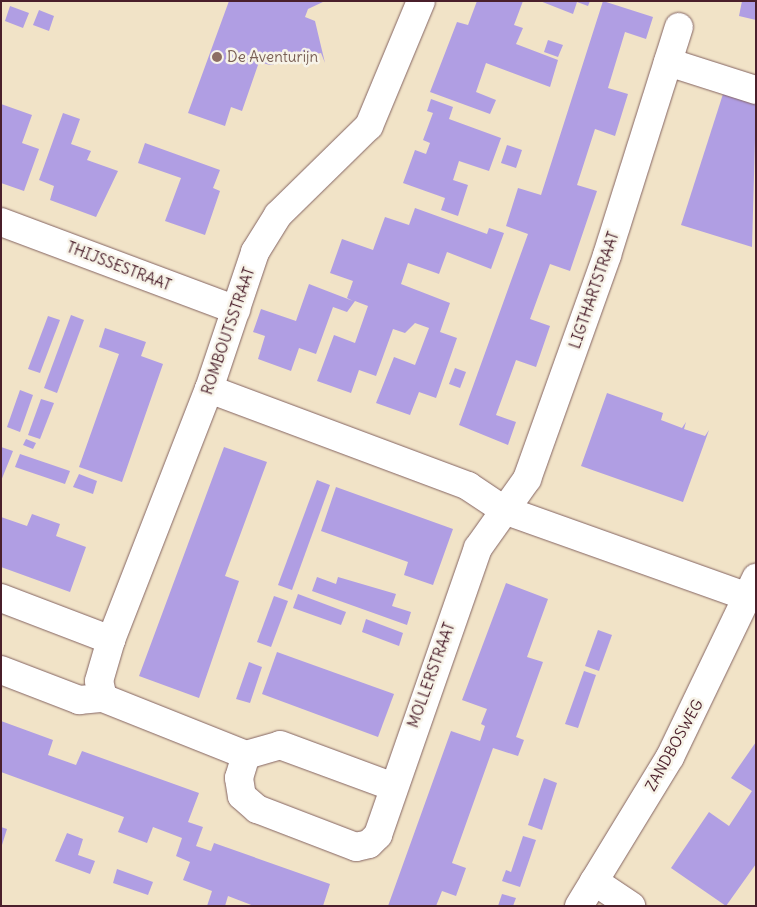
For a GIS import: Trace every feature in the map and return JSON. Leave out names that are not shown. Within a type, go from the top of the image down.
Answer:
[{"type":"street","name":"ROMBOUTSSTRAAT","points":[[103,698],[100,681],[111,640],[209,389],[255,252],[278,215],[369,126],[421,1]]},
{"type":"street","name":"LIGTHARTSTRAAT","points":[[504,510],[526,479],[607,255],[679,28]]},
{"type":"street","points":[[668,62],[756,90]]},
{"type":"street","name":"THIJSSESTRAAT","points":[[1,222],[236,310]]},
{"type":"street","points":[[209,389],[468,486],[504,510],[752,588]]},
{"type":"street","name":"MOLLERSTRAAT","points":[[246,755],[239,778],[242,796],[257,809],[356,847],[369,844],[378,835],[391,786],[478,548],[504,510]]},
{"type":"street","name":"ZANDBOSWEG","points":[[579,906],[670,757],[752,588]]},
{"type":"street","points":[[1,598],[111,640]]},
{"type":"street","points":[[1,670],[79,700],[103,698],[246,755],[280,745],[391,786]]},
{"type":"street","points":[[594,881],[631,906]]},
{"type":"building","points":[[229,1],[325,1],[308,9],[305,17],[315,21],[325,63],[321,53],[270,65],[259,62],[242,111],[231,107],[225,126],[188,113]]},
{"type":"building","points":[[477,1],[523,1],[514,25],[523,28],[516,44],[558,60],[550,87],[486,63],[476,92],[496,100],[490,114],[430,92],[457,22],[468,25]]},
{"type":"building","points":[[540,1],[590,1],[588,6],[577,2],[573,14]]},
{"type":"building","points":[[603,1],[653,17],[646,39],[625,32],[608,88],[628,94],[615,136],[595,129],[577,185],[597,191],[570,271],[550,264],[530,319],[550,326],[536,367],[516,360],[496,415],[516,422],[508,445],[459,425],[528,234],[506,226],[518,188],[541,195]]},
{"type":"building","points":[[742,1],[756,1],[756,20],[739,16]]},
{"type":"building","points":[[10,6],[29,13],[23,28],[5,21]]},
{"type":"building","points":[[39,10],[54,16],[49,31],[33,25]]},
{"type":"building","points":[[548,40],[563,45],[558,57],[544,52]]},
{"type":"building","points":[[723,94],[756,104],[752,247],[681,225]]},
{"type":"building","points":[[431,99],[453,107],[449,119],[501,138],[489,171],[459,161],[453,180],[468,185],[458,216],[441,210],[445,198],[403,183],[415,150],[426,154],[430,143],[423,140],[433,113],[427,111]]},
{"type":"building","points":[[1,104],[32,115],[22,143],[39,149],[24,191],[1,183]]},
{"type":"building","points":[[63,113],[80,119],[71,144],[91,151],[87,160],[118,171],[96,217],[50,200],[54,186],[39,180]]},
{"type":"building","points":[[145,143],[220,170],[213,188],[220,191],[205,235],[165,221],[181,178],[138,163]]},
{"type":"building","points":[[507,145],[522,150],[516,168],[501,163]]},
{"type":"building","points":[[415,208],[487,234],[489,228],[504,233],[491,269],[447,252],[439,274],[408,263],[401,284],[450,303],[440,332],[457,338],[436,398],[419,392],[410,415],[376,403],[394,357],[415,365],[429,328],[415,323],[405,333],[393,329],[376,376],[359,370],[351,393],[317,381],[334,335],[355,343],[368,306],[355,301],[347,312],[333,307],[316,354],[299,348],[291,371],[258,359],[265,336],[253,332],[261,309],[296,321],[309,284],[353,301],[347,298],[353,281],[330,273],[342,239],[373,250],[385,217],[409,225]]},
{"type":"building","points":[[71,315],[84,320],[57,393],[44,388]]},
{"type":"building","points":[[48,316],[60,320],[40,373],[28,369]]},
{"type":"building","points":[[105,328],[146,342],[141,356],[163,364],[122,482],[79,467],[119,354],[99,347]]},
{"type":"building","points":[[455,368],[466,372],[460,388],[449,384]]},
{"type":"building","points":[[20,390],[33,395],[20,432],[7,427]]},
{"type":"building","points":[[607,393],[663,413],[661,420],[682,428],[686,422],[684,429],[705,436],[709,430],[683,502],[581,466]]},
{"type":"building","points":[[41,399],[54,403],[40,439],[28,435]]},
{"type":"building","points":[[26,439],[36,443],[33,449],[23,445]]},
{"type":"building","points":[[1,447],[13,451],[1,481]]},
{"type":"building","points":[[224,447],[267,462],[225,576],[239,581],[199,698],[139,676]]},
{"type":"building","points":[[20,454],[70,471],[65,484],[15,467]]},
{"type":"building","points":[[79,474],[97,481],[93,494],[73,487]]},
{"type":"building","points":[[317,480],[330,485],[292,590],[278,585]]},
{"type":"building","points":[[336,487],[453,529],[433,585],[404,575],[408,562],[321,531]]},
{"type":"building","points":[[32,514],[60,524],[56,536],[86,547],[70,592],[1,567],[1,517],[27,526]]},
{"type":"building","points":[[317,577],[336,584],[338,577],[396,594],[392,606],[411,612],[407,625],[312,591]]},
{"type":"building","points":[[506,583],[548,599],[527,657],[543,662],[516,737],[524,740],[518,756],[493,748],[452,863],[466,868],[456,896],[442,891],[436,906],[388,906],[451,731],[480,741],[485,726],[481,724],[487,709],[462,700]]},
{"type":"building","points":[[298,594],[346,612],[341,625],[293,608]]},
{"type":"building","points":[[274,596],[288,601],[271,647],[257,642]]},
{"type":"building","points":[[366,619],[403,633],[399,646],[362,632]]},
{"type":"building","points":[[598,630],[612,635],[599,671],[585,666]]},
{"type":"building","points":[[277,652],[394,694],[378,737],[262,694]]},
{"type":"building","points":[[249,662],[262,667],[250,703],[236,699]]},
{"type":"building","points":[[584,671],[596,675],[578,728],[565,724]]},
{"type":"building","points":[[1,721],[53,740],[48,755],[76,765],[82,751],[199,793],[188,822],[203,827],[196,846],[211,851],[214,843],[330,884],[323,906],[254,906],[228,896],[225,906],[207,906],[212,891],[183,880],[190,862],[176,856],[182,838],[153,827],[147,843],[118,832],[124,817],[1,772]]},
{"type":"building","points":[[756,742],[756,864],[726,906],[671,868],[709,812],[729,826],[752,791],[731,778]]},
{"type":"building","points":[[544,778],[557,783],[542,830],[528,825]]},
{"type":"building","points":[[1,827],[7,829],[2,845],[1,845]]},
{"type":"building","points":[[67,833],[83,839],[78,855],[95,861],[90,874],[55,861]]},
{"type":"building","points":[[523,836],[536,840],[520,887],[502,881],[506,870],[511,872]]},
{"type":"building","points":[[117,869],[153,882],[148,895],[113,883]]},
{"type":"building","points":[[502,894],[516,898],[513,906],[498,906]]},
{"type":"place","name":"De Aventurijn","points":[[217,57]]}]
